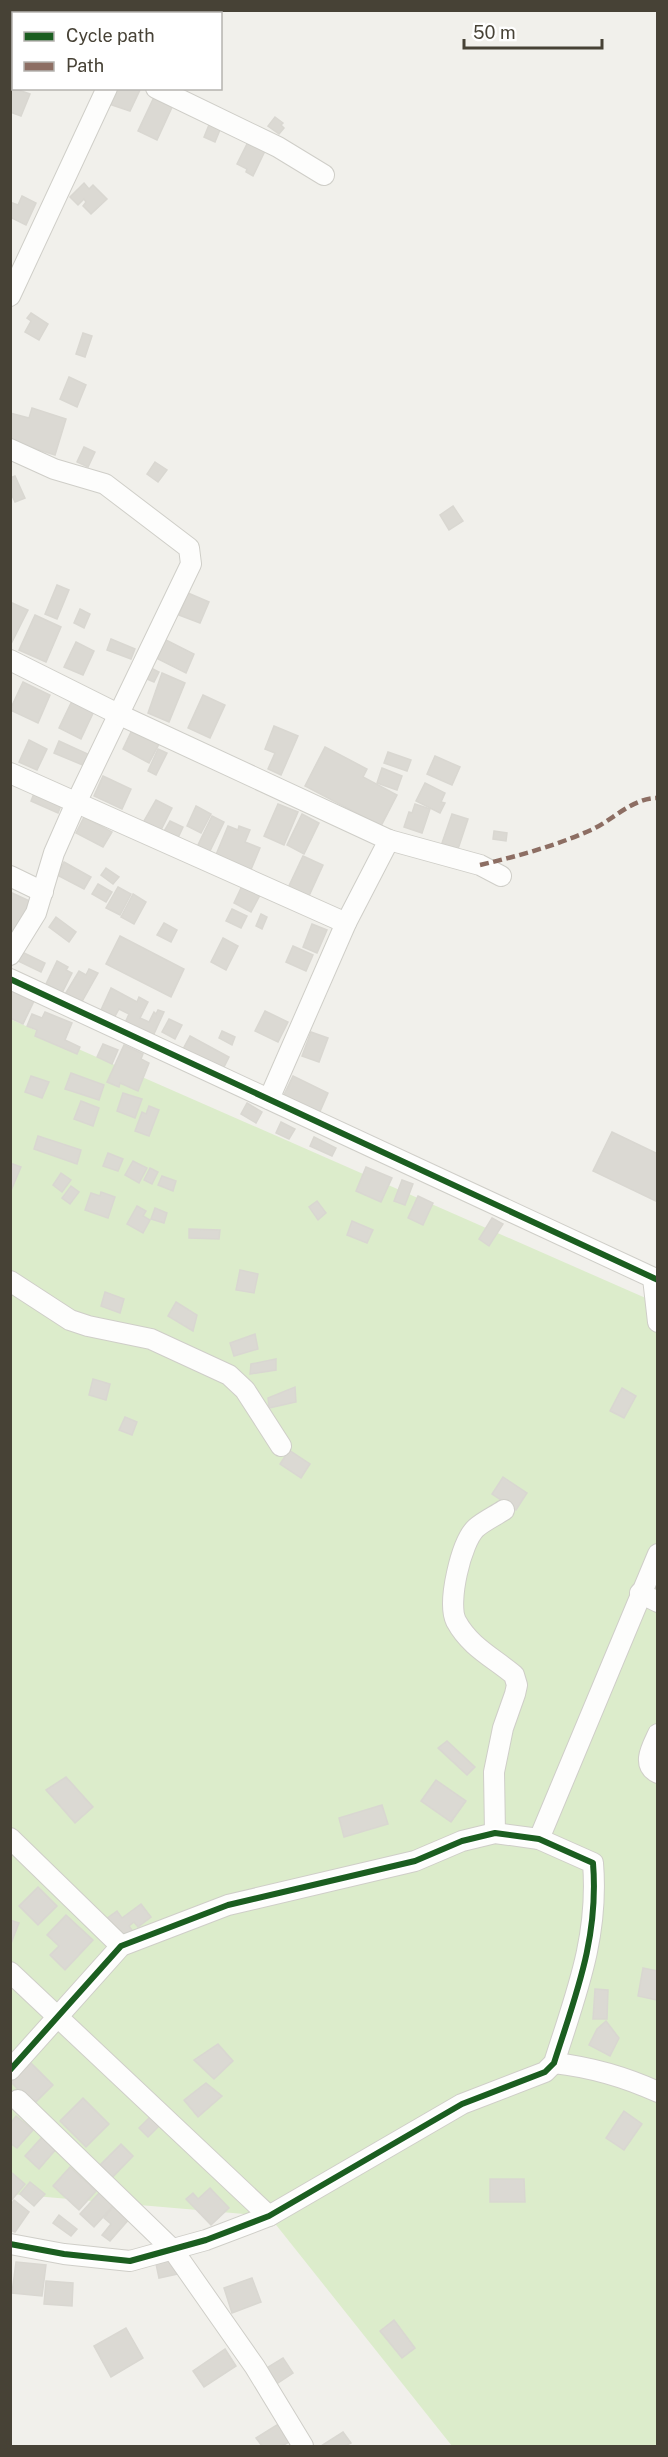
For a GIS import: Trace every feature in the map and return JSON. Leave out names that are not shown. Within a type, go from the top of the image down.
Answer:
[{"type":"street","points":[[10,296],[105,90]]},
{"type":"street","points":[[160,90],[278,147],[324,175]]},
{"type":"street","points":[[10,449],[54,470],[105,484],[189,548],[191,564],[76,802],[54,853],[36,914],[10,955]]},
{"type":"street","points":[[10,660],[120,715],[389,840],[480,865],[501,876]]},
{"type":"street","points":[[10,773],[346,923]]},
{"type":"street","points":[[269,1099],[346,923],[389,840]]},
{"type":"street","points":[[10,876],[43,892]]},
{"type":"street","points":[[10,979],[655,1279],[657,1322]]},
{"type":"street","points":[[10,1281],[70,1320],[152,1340],[229,1376],[245,1390],[280,1446]]},
{"type":"street","points":[[495,1833],[494,1772],[503,1728],[517,1684],[514,1675],[479,1651],[464,1632],[455,1619],[454,1598],[457,1575],[468,1538],[476,1528],[504,1510]]},
{"type":"street","points":[[539,1839],[657,1554]]},
{"type":"street","points":[[640,1593],[657,1602]]},
{"type":"street","points":[[657,1734],[648,1762],[652,1770],[657,1773]]},
{"type":"street","points":[[10,2070],[121,1946],[228,1905],[415,1861],[462,1841],[495,1833],[539,1839],[593,1863],[596,1895],[593,1925],[585,1963],[554,2063],[545,2072],[462,2104],[269,2216],[173,2250],[130,2261],[64,2254],[10,2244]]},
{"type":"street","points":[[10,1839],[121,1946]]},
{"type":"street","points":[[10,1971],[269,2216]]},
{"type":"street","points":[[554,2063],[583,2067],[633,2080],[657,2092]]},
{"type":"street","points":[[18,2100],[173,2250],[255,2367],[303,2446]]},
{"type":"green space","points":[[10,1019],[657,1303],[657,2446],[452,2446],[269,2216],[11,2194]]},
{"type":"building","points":[[10,87],[12,90],[30,94],[21,116],[10,112]]},
{"type":"building","points":[[115,90],[140,90],[130,111],[109,104]]},
{"type":"building","points":[[155,95],[174,103],[157,140],[138,131]]},
{"type":"building","points":[[275,117],[283,123],[281,125],[284,128],[279,134],[268,126]]},
{"type":"building","points":[[211,120],[222,125],[215,142],[204,137]]},
{"type":"building","points":[[247,144],[265,151],[253,176],[246,172],[247,169],[237,164]]},
{"type":"building","points":[[84,183],[89,189],[93,185],[107,199],[91,214],[83,206],[86,202],[84,199],[78,205],[70,197]]},
{"type":"building","points":[[22,196],[36,203],[26,225],[10,217],[10,202],[18,205]]},
{"type":"building","points":[[31,313],[48,324],[39,340],[25,332],[31,321],[27,318]]},
{"type":"building","points":[[83,333],[92,336],[85,357],[76,354]]},
{"type":"building","points":[[69,377],[86,385],[77,407],[60,399]]},
{"type":"building","points":[[32,408],[66,419],[55,455],[10,441],[10,413],[29,418]]},
{"type":"building","points":[[84,447],[95,452],[88,467],[77,462]]},
{"type":"building","points":[[155,462],[167,470],[158,482],[147,474]]},
{"type":"building","points":[[15,476],[25,498],[15,502],[10,491],[10,478]]},
{"type":"building","points":[[453,506],[463,521],[449,530],[440,515]]},
{"type":"building","points":[[57,585],[69,590],[57,619],[45,614]]},
{"type":"building","points":[[188,593],[209,602],[200,623],[179,615]]},
{"type":"building","points":[[10,602],[28,610],[10,646]]},
{"type":"building","points":[[80,609],[90,614],[84,628],[74,623]]},
{"type":"building","points":[[35,615],[61,627],[46,662],[19,650]]},
{"type":"building","points":[[162,638],[194,654],[186,673],[154,657]]},
{"type":"building","points":[[111,639],[135,649],[131,659],[107,650]]},
{"type":"building","points":[[76,642],[94,651],[83,675],[64,667]]},
{"type":"building","points":[[151,668],[159,672],[154,682],[147,679]]},
{"type":"building","points":[[162,673],[185,683],[169,722],[148,713]]},
{"type":"building","points":[[23,682],[50,695],[38,723],[10,710]]},
{"type":"building","points":[[203,695],[225,705],[210,738],[188,728]]},
{"type":"building","points":[[72,701],[94,711],[81,739],[59,728]]},
{"type":"building","points":[[274,726],[298,736],[281,775],[268,769],[275,753],[265,749]]},
{"type":"building","points":[[132,730],[159,744],[149,763],[123,749]]},
{"type":"building","points":[[29,740],[47,749],[37,770],[19,762]]},
{"type":"building","points":[[59,741],[90,755],[85,766],[54,753]]},
{"type":"building","points":[[325,747],[367,769],[363,777],[397,795],[381,826],[305,786]]},
{"type":"building","points":[[158,749],[167,753],[156,775],[148,771]]},
{"type":"building","points":[[388,752],[411,760],[407,771],[384,763]]},
{"type":"building","points":[[435,756],[460,767],[452,785],[427,774]]},
{"type":"building","points":[[382,768],[402,776],[397,790],[377,783]]},
{"type":"building","points":[[103,776],[131,789],[122,809],[94,796]]},
{"type":"building","points":[[425,783],[445,793],[441,802],[445,803],[440,813],[416,801]]},
{"type":"building","points":[[35,791],[62,803],[58,813],[31,801]]},
{"type":"building","points":[[156,800],[172,808],[161,830],[144,821]]},
{"type":"building","points":[[278,804],[298,812],[284,845],[264,836]]},
{"type":"building","points":[[415,804],[430,809],[422,833],[404,827],[409,812],[412,813]]},
{"type":"building","points":[[196,806],[211,814],[201,833],[187,826]]},
{"type":"building","points":[[302,814],[319,823],[304,854],[287,845]]},
{"type":"building","points":[[452,814],[468,819],[458,849],[442,843]]},
{"type":"building","points":[[212,816],[224,822],[209,853],[197,847]]},
{"type":"building","points":[[84,817],[112,832],[103,847],[76,833]]},
{"type":"building","points":[[170,821],[183,827],[177,840],[163,833]]},
{"type":"building","points":[[228,826],[238,830],[239,826],[250,830],[245,842],[260,848],[250,872],[215,857]]},
{"type":"building","points":[[494,831],[507,833],[506,841],[493,839]]},
{"type":"building","points":[[303,856],[323,865],[308,898],[288,888]]},
{"type":"building","points":[[64,862],[91,877],[84,889],[57,875]]},
{"type":"building","points":[[106,868],[119,877],[113,884],[101,875]]},
{"type":"building","points":[[98,884],[112,892],[106,902],[92,894]]},
{"type":"building","points":[[242,886],[260,895],[251,912],[234,903]]},
{"type":"building","points":[[118,887],[131,894],[120,915],[106,908]]},
{"type":"building","points":[[10,892],[32,902],[15,935],[10,933]]},
{"type":"building","points":[[133,894],[146,902],[134,924],[121,917]]},
{"type":"building","points":[[232,909],[247,916],[241,928],[226,921]]},
{"type":"building","points":[[261,914],[267,917],[262,929],[256,926]]},
{"type":"building","points":[[56,917],[76,932],[69,942],[49,927]]},
{"type":"building","points":[[164,923],[177,930],[171,942],[157,935]]},
{"type":"building","points":[[312,924],[327,930],[317,953],[303,947]]},
{"type":"building","points":[[120,936],[184,969],[171,997],[106,964]]},
{"type":"building","points":[[223,938],[238,946],[226,970],[211,962]]},
{"type":"building","points":[[293,946],[313,955],[306,971],[286,962]]},
{"type":"building","points":[[22,952],[45,963],[41,972],[18,961]]},
{"type":"building","points":[[57,961],[68,967],[66,970],[72,973],[62,993],[46,984]]},
{"type":"building","points":[[89,969],[98,973],[80,1005],[64,996],[79,971],[86,975]]},
{"type":"building","points":[[111,988],[137,1002],[139,997],[148,1002],[140,1018],[149,1022],[154,1012],[156,1014],[158,1010],[164,1012],[153,1036],[125,1023],[129,1014],[119,1009],[114,1018],[100,1012]]},
{"type":"building","points":[[10,990],[34,1001],[23,1024],[10,1018]]},
{"type":"building","points":[[265,1011],[288,1022],[278,1042],[255,1031]]},
{"type":"building","points":[[45,1012],[72,1023],[65,1040],[80,1047],[77,1054],[35,1036],[37,1030],[27,1026],[32,1014],[42,1018]]},
{"type":"building","points":[[169,1019],[182,1025],[175,1039],[162,1032]]},
{"type":"building","points":[[222,1031],[235,1037],[232,1045],[219,1038]]},
{"type":"building","points":[[311,1032],[328,1038],[319,1062],[302,1056]]},
{"type":"building","points":[[190,1036],[229,1057],[221,1073],[181,1053]]},
{"type":"building","points":[[103,1044],[118,1050],[112,1064],[97,1057]]},
{"type":"building","points":[[124,1045],[143,1054],[141,1059],[149,1063],[138,1091],[120,1083],[119,1087],[107,1082]]},
{"type":"building","points":[[71,1073],[104,1085],[99,1100],[65,1089]]},
{"type":"building","points":[[31,1076],[49,1082],[42,1098],[25,1092]]},
{"type":"building","points":[[293,1076],[328,1093],[318,1116],[282,1099]]},
{"type":"building","points":[[123,1093],[142,1099],[135,1118],[117,1111]]},
{"type":"building","points":[[81,1101],[99,1108],[93,1126],[74,1119]]},
{"type":"building","points":[[247,1103],[262,1112],[256,1123],[241,1114]]},
{"type":"building","points":[[149,1106],[159,1110],[149,1136],[135,1131],[142,1112],[146,1114]]},
{"type":"building","points":[[281,1122],[295,1129],[289,1139],[276,1133]]},
{"type":"building","points":[[612,1132],[658,1154],[658,1202],[593,1171]]},
{"type":"building","points":[[38,1136],[81,1150],[77,1164],[34,1149]]},
{"type":"building","points":[[314,1137],[336,1148],[332,1156],[310,1146]]},
{"type":"building","points":[[108,1153],[123,1159],[118,1171],[103,1166]]},
{"type":"building","points":[[133,1161],[147,1168],[139,1183],[125,1175]]},
{"type":"building","points":[[10,1163],[21,1167],[10,1193]]},
{"type":"building","points":[[366,1167],[392,1178],[381,1202],[356,1191]]},
{"type":"building","points":[[150,1168],[158,1172],[152,1184],[144,1180]]},
{"type":"building","points":[[61,1173],[71,1180],[62,1192],[53,1185]]},
{"type":"building","points":[[162,1176],[176,1181],[173,1191],[158,1185]]},
{"type":"building","points":[[402,1180],[413,1184],[405,1205],[394,1201]]},
{"type":"building","points":[[71,1186],[79,1192],[70,1204],[62,1198]]},
{"type":"building","points":[[101,1192],[115,1197],[108,1218],[85,1210],[91,1193],[100,1196]]},
{"type":"building","points":[[418,1196],[433,1203],[423,1225],[408,1218]]},
{"type":"building","points":[[317,1201],[326,1213],[318,1220],[309,1207]]},
{"type":"building","points":[[137,1206],[146,1211],[143,1216],[150,1220],[143,1233],[127,1224]]},
{"type":"building","points":[[155,1208],[167,1213],[164,1223],[151,1219]]},
{"type":"building","points":[[492,1218],[503,1224],[489,1246],[479,1239]]},
{"type":"building","points":[[352,1221],[373,1230],[367,1243],[347,1235]]},
{"type":"building","points":[[189,1229],[220,1230],[219,1239],[189,1238]]},
{"type":"building","points":[[240,1270],[258,1274],[254,1293],[236,1290]]},
{"type":"building","points":[[105,1292],[124,1299],[120,1313],[101,1306]]},
{"type":"building","points":[[176,1302],[197,1315],[193,1331],[168,1316]]},
{"type":"building","points":[[255,1334],[258,1349],[234,1356],[230,1343]]},
{"type":"building","points":[[276,1359],[276,1370],[250,1374],[251,1364]]},
{"type":"building","points":[[93,1379],[110,1384],[106,1400],[89,1395]]},
{"type":"building","points":[[295,1387],[296,1402],[269,1408],[268,1398]]},
{"type":"building","points":[[622,1388],[636,1396],[624,1418],[610,1411]]},
{"type":"building","points":[[125,1417],[137,1422],[132,1435],[119,1430]]},
{"type":"building","points":[[289,1450],[310,1464],[301,1478],[280,1464]]},
{"type":"building","points":[[503,1477],[527,1493],[516,1510],[492,1494]]},
{"type":"building","points":[[447,1741],[475,1767],[467,1775],[438,1748]]},
{"type":"building","points":[[66,1777],[93,1807],[75,1823],[46,1790]]},
{"type":"building","points":[[436,1780],[466,1801],[451,1822],[421,1801]]},
{"type":"building","points":[[382,1805],[388,1824],[344,1837],[339,1818]]},
{"type":"building","points":[[38,1887],[57,1906],[38,1925],[19,1906]]},
{"type":"building","points":[[141,1904],[151,1917],[138,1927],[134,1922],[129,1926],[134,1933],[120,1944],[106,1919],[117,1911],[122,1918]]},
{"type":"building","points":[[66,1915],[93,1940],[65,1970],[50,1955],[59,1946],[47,1935]]},
{"type":"building","points":[[10,1920],[19,1923],[10,1946]]},
{"type":"building","points":[[643,1968],[658,1971],[657,2000],[638,1996]]},
{"type":"building","points":[[595,1989],[608,1990],[607,2019],[593,2019]]},
{"type":"building","points":[[606,2021],[619,2038],[610,2056],[589,2045],[597,2029]]},
{"type":"building","points":[[218,2044],[233,2061],[214,2079],[194,2060]]},
{"type":"building","points":[[31,2063],[53,2085],[33,2105],[11,2082]]},
{"type":"building","points":[[206,2083],[222,2096],[198,2117],[184,2100]]},
{"type":"building","points":[[83,2098],[109,2124],[86,2147],[60,2121]]},
{"type":"building","points":[[624,2111],[642,2124],[624,2150],[606,2138]]},
{"type":"building","points":[[153,2114],[162,2123],[148,2137],[139,2128]]},
{"type":"building","points":[[16,2116],[33,2130],[17,2148],[10,2143],[10,2124]]},
{"type":"building","points":[[43,2136],[57,2148],[39,2169],[25,2156]]},
{"type":"building","points":[[121,2144],[133,2156],[108,2182],[95,2170]]},
{"type":"building","points":[[70,2167],[96,2191],[79,2210],[53,2186]]},
{"type":"building","points":[[12,2173],[25,2184],[10,2202],[10,2175]]},
{"type":"building","points":[[490,2179],[524,2179],[525,2202],[490,2202]]},
{"type":"building","points":[[30,2182],[45,2194],[34,2206],[20,2194]]},
{"type":"building","points":[[210,2188],[229,2208],[211,2225],[186,2199],[193,2193],[198,2199]]},
{"type":"building","points":[[100,2192],[114,2205],[94,2227],[80,2214]]},
{"type":"building","points":[[14,2200],[29,2212],[15,2232],[10,2230],[10,2206]]},
{"type":"building","points":[[114,2205],[130,2218],[110,2241],[102,2235],[111,2224],[104,2218]]},
{"type":"building","points":[[59,2215],[77,2229],[71,2236],[53,2223]]},
{"type":"building","points":[[174,2255],[178,2274],[159,2278],[155,2259]]},
{"type":"building","points":[[16,2262],[46,2265],[42,2296],[12,2293]]},
{"type":"building","points":[[252,2278],[261,2302],[232,2313],[224,2288]]},
{"type":"building","points":[[46,2281],[73,2283],[72,2306],[44,2304]]},
{"type":"building","points":[[394,2320],[415,2348],[402,2358],[380,2331]]},
{"type":"building","points":[[126,2328],[143,2358],[111,2377],[94,2346]]},
{"type":"building","points":[[225,2349],[236,2366],[204,2387],[193,2371]]},
{"type":"building","points":[[283,2358],[293,2373],[275,2385],[265,2369]]},
{"type":"building","points":[[280,2423],[291,2441],[282,2446],[262,2446],[256,2438]]},
{"type":"building","points":[[343,2432],[351,2443],[345,2446],[321,2446]]},
{"type":"marked path","points":[[480,865],[564,841],[599,826],[631,805],[658,798]]},
{"type":"cycle path","points":[[10,979],[658,1280]]},
{"type":"cycle path","points":[[10,2070],[121,1946],[228,1905],[415,1861],[462,1841],[495,1833],[539,1839],[593,1863],[593,1916],[584,1965],[554,2063],[545,2072],[462,2104],[269,2216],[206,2240],[130,2261],[64,2254],[10,2244]]}]
